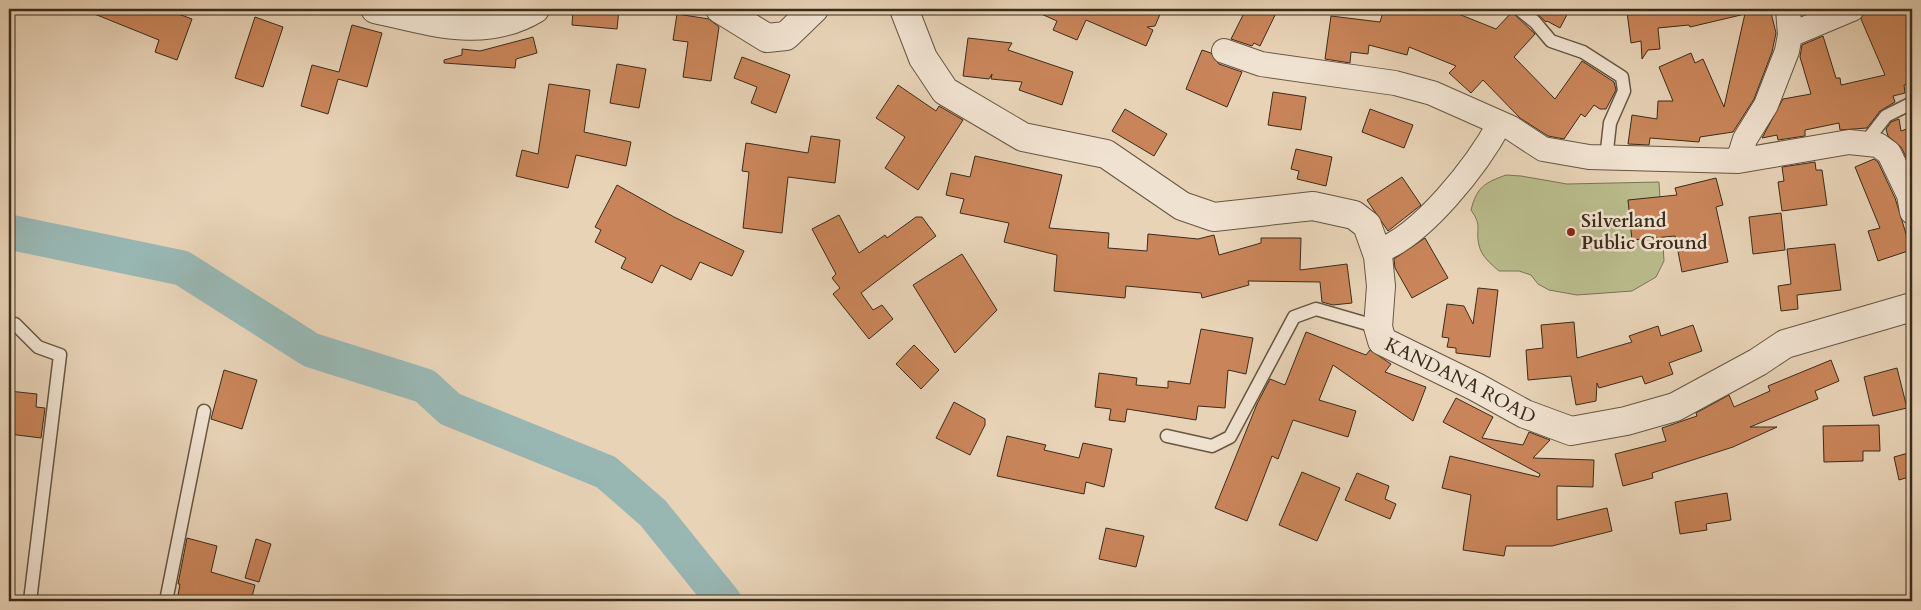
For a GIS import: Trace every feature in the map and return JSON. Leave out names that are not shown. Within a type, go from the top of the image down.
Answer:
[{"type":"street","points":[[376,9],[444,25],[495,26],[520,18],[535,9]]},
{"type":"street","points":[[720,9],[768,38],[786,36],[814,9]]},
{"type":"street","name":"KANDANA ROAD","points":[[904,9],[923,58],[945,91],[1023,137],[1106,154],[1182,206],[1214,217],[1312,206],[1354,215],[1367,225],[1376,252],[1380,286],[1378,327],[1382,341],[1476,387],[1525,414],[1570,431],[1626,421],[1675,407],[1758,362],[1784,344],[1912,306]]},
{"type":"street","points":[[1738,161],[1745,140],[1766,106],[1787,51],[1790,35],[1788,9]]},
{"type":"street","points":[[1790,35],[1852,9]]},
{"type":"street","points":[[1224,51],[1261,64],[1395,83],[1432,93],[1500,123],[1543,149],[1606,159],[1738,161],[1849,142],[1865,143],[1885,148],[1889,153],[1908,195],[1912,212]]},
{"type":"street","points":[[1376,252],[1396,242],[1430,216],[1484,152],[1500,123]]},
{"type":"lane","points":[[1519,9],[1535,22],[1551,40],[1582,52],[1622,77],[1624,91],[1610,123],[1606,159]]},
{"type":"lane","points":[[1865,143],[1886,116],[1912,104]]},
{"type":"lane","points":[[1167,436],[1212,446],[1230,437],[1294,317],[1316,309],[1378,327]]},
{"type":"lane","points":[[16,324],[38,347],[60,355],[30,601]]},
{"type":"lane","points":[[166,601],[204,410]]},
{"type":"green space","name":"Silverland Public Ground","points":[[1506,175],[1567,184],[1659,182],[1664,261],[1656,277],[1632,291],[1577,295],[1549,290],[1538,284],[1531,275],[1519,271],[1499,271],[1487,260],[1480,249],[1478,224],[1471,210],[1476,196],[1482,187]]},
{"type":"building","points":[[82,9],[165,9],[192,19],[177,60],[155,52],[159,40]]},
{"type":"building","points":[[573,9],[619,9],[617,29],[572,25]]},
{"type":"building","points":[[1030,9],[1153,9],[1161,12],[1155,26],[1147,27],[1153,30],[1146,46],[1086,20],[1077,40],[1053,30],[1057,21]]},
{"type":"building","points":[[1246,9],[1278,9],[1260,46],[1254,43],[1252,46],[1231,39]]},
{"type":"building","points":[[1384,9],[1414,9],[1431,13],[1433,9],[1446,9],[1496,29],[1512,12],[1535,34],[1514,57],[1555,99],[1582,61],[1614,82],[1616,90],[1606,109],[1600,109],[1594,105],[1585,117],[1581,114],[1564,139],[1548,136],[1520,118],[1483,80],[1471,93],[1449,73],[1456,66],[1409,47],[1407,55],[1369,45],[1368,54],[1351,52],[1350,63],[1325,59],[1331,16],[1380,22]]},
{"type":"building","points":[[1532,9],[1570,9],[1560,28],[1546,22]]},
{"type":"building","points":[[1650,9],[1740,9],[1741,15],[1690,27],[1689,25],[1658,28],[1660,49],[1648,50],[1642,59],[1641,41],[1631,43],[1627,12]]},
{"type":"building","points":[[1746,9],[1770,9],[1776,33],[1772,52],[1754,99],[1733,132],[1700,137],[1699,142],[1650,138],[1649,145],[1628,144],[1632,115],[1657,119],[1658,101],[1673,101],[1659,67],[1691,53],[1695,63],[1703,59],[1724,107]]},
{"type":"building","points":[[1865,9],[1909,9],[1912,16],[1912,82],[1904,85],[1905,93],[1893,96],[1895,102],[1880,111],[1867,128],[1840,130],[1839,123],[1805,130],[1805,136],[1778,140],[1777,135],[1762,138],[1783,99],[1811,94],[1800,57],[1802,45],[1823,36],[1836,78],[1840,78],[1841,85],[1885,75],[1861,19]]},
{"type":"building","points":[[677,14],[709,19],[719,27],[711,81],[683,77],[688,42],[673,40]]},
{"type":"building","points":[[255,17],[283,27],[263,87],[235,78]]},
{"type":"building","points":[[352,25],[382,33],[367,87],[338,79],[328,114],[301,106],[312,65],[339,72]]},
{"type":"building","points":[[533,37],[537,53],[516,59],[515,68],[444,63],[444,60],[462,55],[462,49],[480,51]]},
{"type":"building","points":[[968,38],[1012,43],[1008,50],[1073,72],[1062,105],[1019,90],[1022,82],[991,79],[992,74],[989,79],[963,76]]},
{"type":"building","points":[[1202,50],[1211,53],[1219,64],[1242,72],[1227,107],[1186,89]]},
{"type":"building","points":[[742,57],[790,75],[776,113],[751,103],[757,87],[734,78]]},
{"type":"building","points":[[617,64],[646,69],[639,108],[610,103]]},
{"type":"building","points":[[549,84],[590,90],[584,132],[631,142],[626,166],[576,155],[568,188],[516,176],[522,150],[538,154]]},
{"type":"building","points":[[898,85],[936,111],[939,106],[963,120],[918,190],[885,168],[905,137],[876,118]]},
{"type":"building","points":[[1273,92],[1306,97],[1301,130],[1268,125]]},
{"type":"building","points":[[1125,109],[1167,134],[1154,156],[1112,131]]},
{"type":"building","points":[[1370,109],[1413,125],[1404,148],[1362,132]]},
{"type":"building","points":[[1899,119],[1901,131],[1912,127],[1912,162],[1909,163],[1901,147],[1888,136],[1886,129],[1891,122]]},
{"type":"building","points":[[811,136],[840,140],[835,183],[788,177],[782,233],[743,228],[749,172],[742,171],[746,143],[808,153]]},
{"type":"building","points":[[1296,149],[1332,157],[1326,186],[1297,179],[1299,171],[1291,169]]},
{"type":"building","points":[[975,156],[1062,175],[1049,228],[1109,233],[1108,248],[1147,251],[1148,234],[1198,239],[1214,235],[1219,255],[1261,243],[1261,238],[1301,238],[1300,270],[1347,264],[1352,303],[1333,305],[1322,302],[1320,282],[1248,281],[1249,285],[1202,298],[1201,293],[1126,286],[1125,298],[1054,291],[1057,255],[1004,242],[1009,223],[960,213],[964,199],[946,195],[951,173],[970,177]]},
{"type":"building","points":[[1874,159],[1878,162],[1895,198],[1911,250],[1878,261],[1868,231],[1880,228],[1855,167]]},
{"type":"building","points":[[1815,162],[1816,170],[1822,170],[1827,205],[1782,211],[1778,182],[1784,181],[1782,167]]},
{"type":"building","points":[[1402,177],[1421,205],[1388,231],[1367,200]]},
{"type":"building","points":[[1716,178],[1723,205],[1716,207],[1728,262],[1682,272],[1675,236],[1632,240],[1628,200],[1677,195],[1675,188]]},
{"type":"building","points":[[617,185],[674,217],[744,251],[732,276],[700,262],[691,280],[661,265],[652,283],[621,268],[626,258],[595,242],[601,230],[595,227]]},
{"type":"building","points":[[1781,213],[1785,250],[1753,254],[1749,217]]},
{"type":"building","points":[[839,215],[859,253],[885,235],[887,238],[916,217],[922,217],[936,236],[861,293],[873,310],[882,305],[893,319],[869,339],[833,294],[840,288],[832,278],[836,274],[812,229]]},
{"type":"building","points":[[1425,238],[1448,278],[1412,298],[1395,268],[1394,259]]},
{"type":"building","points":[[1835,244],[1841,290],[1797,295],[1798,309],[1781,311],[1778,286],[1791,284],[1787,249]]},
{"type":"building","points":[[962,254],[997,310],[955,353],[913,285]]},
{"type":"building","points":[[1478,288],[1498,290],[1490,357],[1456,353],[1456,348],[1447,347],[1449,338],[1442,337],[1447,304],[1464,306],[1473,324]]},
{"type":"building","points":[[1574,322],[1577,358],[1632,342],[1629,336],[1658,326],[1661,336],[1693,325],[1702,351],[1669,363],[1673,374],[1645,384],[1642,376],[1599,388],[1597,383],[1596,401],[1576,405],[1571,376],[1528,380],[1526,350],[1543,348],[1541,325]]},
{"type":"building","points":[[1201,329],[1253,338],[1246,374],[1228,370],[1225,408],[1198,406],[1196,420],[1127,409],[1125,422],[1109,420],[1111,409],[1095,407],[1099,373],[1137,378],[1136,385],[1168,388],[1168,381],[1190,384]]},
{"type":"building","points":[[1306,332],[1366,355],[1370,350],[1391,364],[1385,372],[1426,387],[1413,421],[1333,365],[1319,400],[1356,411],[1348,437],[1293,420],[1278,459],[1272,456],[1247,521],[1215,508],[1257,404],[1270,379],[1285,385]]},
{"type":"building","points":[[914,345],[939,370],[921,389],[896,364]]},
{"type":"building","points":[[1831,360],[1839,381],[1815,391],[1818,399],[1750,427],[1777,427],[1733,447],[1652,473],[1653,478],[1623,486],[1615,454],[1666,441],[1662,428],[1697,416],[1696,413],[1729,395],[1734,407],[1770,391],[1768,386]]},
{"type":"building","points":[[1897,368],[1907,408],[1873,416],[1864,377]]},
{"type":"building","points":[[224,370],[257,380],[242,429],[211,419]]},
{"type":"building","points":[[9,391],[37,394],[36,407],[45,408],[41,438],[9,434]]},
{"type":"building","points":[[1456,398],[1493,417],[1482,438],[1523,445],[1529,432],[1550,440],[1533,458],[1594,460],[1593,487],[1557,486],[1557,520],[1607,508],[1612,531],[1552,546],[1506,546],[1504,556],[1463,550],[1471,495],[1442,488],[1450,456],[1539,477],[1540,474],[1443,422]]},
{"type":"building","points":[[954,402],[985,419],[985,425],[970,455],[936,438]]},
{"type":"building","points":[[1879,425],[1880,451],[1863,451],[1863,461],[1824,462],[1823,426]]},
{"type":"building","points":[[1007,436],[1046,445],[1044,450],[1079,458],[1083,443],[1112,449],[1104,487],[1086,482],[1084,494],[997,476]]},
{"type":"building","points":[[1912,452],[1912,476],[1899,480],[1894,457]]},
{"type":"building","points":[[1302,472],[1340,488],[1317,541],[1279,525]]},
{"type":"building","points":[[1357,473],[1389,486],[1385,499],[1396,504],[1390,519],[1345,500]]},
{"type":"building","points":[[1727,493],[1731,520],[1706,524],[1707,530],[1680,534],[1675,502]]},
{"type":"building","points":[[1106,528],[1144,536],[1136,567],[1099,559]]},
{"type":"building","points":[[187,538],[217,546],[211,572],[255,585],[251,601],[177,601],[180,584],[178,584]]},
{"type":"building","points":[[256,539],[271,544],[259,582],[245,578]]},
{"type":"waterway","points":[[9,232],[182,268],[311,350],[425,386],[450,409],[606,472],[653,513],[724,601]]},
{"type":"place","name":"Silverland Public Ground","points":[[1571,232]]}]
